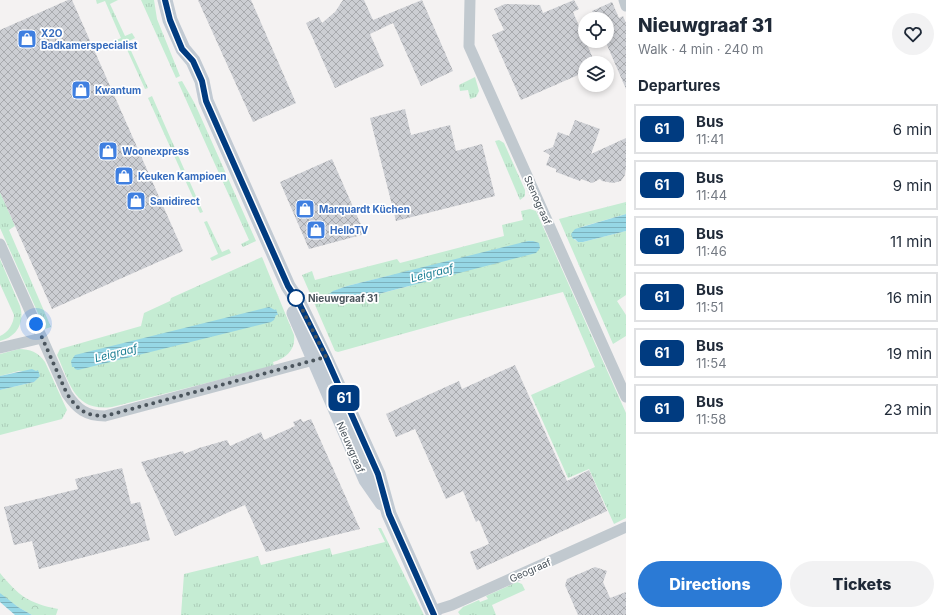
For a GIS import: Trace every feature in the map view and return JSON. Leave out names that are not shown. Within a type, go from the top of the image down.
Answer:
[{"type":"street","name":"Nieuwgraaf","points":[[166,0],[170,20],[182,49],[193,61],[202,81],[206,101],[288,286],[299,303],[319,359],[378,474],[389,514],[434,613]]},
{"type":"street","name":"Stenograaf","points":[[470,0],[469,46],[626,397]]},
{"type":"street","points":[[624,0],[626,6]]},
{"type":"street","points":[[0,244],[67,394],[73,403],[88,414],[105,416],[319,359]]},
{"type":"street","points":[[0,348],[42,338]]},
{"type":"street","name":"Geograaf","points":[[434,613],[626,527]]},
{"type":"green space","points":[[96,0],[118,0],[110,4],[125,36],[132,33],[135,38],[127,42],[148,88],[145,89],[124,43],[116,46],[114,41],[121,38],[105,1],[97,4]]},
{"type":"green space","points":[[141,0],[154,0],[157,19],[180,76],[176,78]]},
{"type":"green space","points":[[475,77],[479,91],[476,97],[470,99],[468,90],[460,91],[459,85]]},
{"type":"green space","points":[[182,81],[195,104],[256,241],[243,247],[241,244],[249,240],[178,82]]},
{"type":"green space","points":[[152,96],[203,212],[200,213],[148,98]]},
{"type":"green space","points":[[499,140],[504,143],[525,190],[525,196],[520,200],[495,141]]},
{"type":"green space","points":[[0,192],[15,226],[9,230],[51,327],[45,329],[0,228]]},
{"type":"green space","points":[[626,202],[626,214],[581,227],[574,239],[578,242],[583,242],[626,231],[626,295],[617,301],[626,315],[626,336],[613,344],[559,219]]},
{"type":"green space","points":[[530,209],[536,211],[626,413],[626,518],[614,524],[589,469],[568,478],[531,395],[595,367],[563,292],[456,319],[338,352],[335,351],[302,275],[312,271],[315,280],[397,259],[400,263],[504,236],[502,225],[523,220],[521,211]],"holes":[[[538,243],[540,248],[421,283],[340,304],[326,303],[324,298],[347,286],[437,264]]]},
{"type":"green space","points":[[207,221],[222,252],[229,249],[231,253],[212,261],[210,258],[218,254],[204,222]]},
{"type":"green space","points":[[534,238],[539,243],[392,278],[392,274]]},
{"type":"green space","points":[[540,248],[538,253],[532,255],[411,287],[409,284],[529,250]]},
{"type":"green space","points":[[262,257],[294,335],[294,345],[292,349],[282,358],[273,362],[274,366],[112,407],[89,405],[81,400],[75,393],[57,355],[60,349],[141,326],[144,313],[170,301],[171,298]]},
{"type":"green space","points":[[0,259],[20,306],[21,318],[15,332],[6,339],[0,341],[0,336],[6,333],[12,324],[14,315],[0,284]]},
{"type":"green space","points":[[19,349],[34,352],[45,362],[67,410],[62,419],[0,435],[0,390],[34,382],[38,377],[36,371],[19,371],[0,376],[0,354]]},
{"type":"green space","points":[[378,528],[381,528],[424,615],[181,615],[184,574],[258,556],[261,565],[330,548],[332,555],[385,542]]},
{"type":"green space","points":[[0,573],[19,593],[31,601],[58,609],[56,615],[32,615],[2,596],[0,593]]},
{"type":"green space","points":[[517,582],[522,584],[525,590],[492,605],[496,615],[460,615],[458,612],[463,607],[479,600],[480,602],[488,599],[486,596]]},
{"type":"water","points":[[626,214],[626,231],[583,242],[578,242],[573,239],[571,234],[575,229]]},
{"type":"water","name":"Leigraaf","points":[[528,241],[539,243],[540,248],[536,253],[340,304],[325,303],[324,298],[333,291],[347,286]]},
{"type":"water","name":"Leigraaf","points":[[269,307],[275,310],[276,309],[278,315],[276,315],[274,320],[271,322],[78,370],[72,367],[71,361],[75,355]]},
{"type":"water","points":[[32,369],[36,371],[38,370],[40,376],[34,382],[0,390],[0,376]]},
{"type":"water","points":[[0,593],[18,607],[32,615],[15,615],[0,602]]},
{"type":"building","points":[[68,0],[72,0],[183,251],[52,309],[0,192],[0,30]]},
{"type":"building","points":[[198,0],[251,0],[296,103],[253,122]]},
{"type":"building","points":[[343,0],[364,0],[373,20],[422,0],[453,71],[421,86],[393,23],[370,34],[384,66],[335,88],[306,23],[319,17],[322,23],[335,12]]},
{"type":"building","points":[[574,0],[579,9],[573,12],[578,24],[578,48],[589,48],[592,56],[578,56],[578,75],[521,100],[492,35],[504,30],[494,9],[505,4],[540,5],[543,13]]},
{"type":"building","points":[[612,2],[619,18],[623,16],[626,23],[626,89],[614,61],[614,56],[612,56],[608,48],[614,48],[614,12],[592,11]]},
{"type":"building","points":[[405,109],[411,135],[450,125],[456,151],[482,144],[495,196],[396,221],[370,118]]},
{"type":"building","points":[[575,120],[600,129],[591,154],[626,138],[626,167],[625,175],[621,181],[613,183],[602,181],[600,179],[592,183],[581,179],[580,181],[556,172],[556,169],[546,165],[550,155],[543,151],[553,147],[558,132],[569,136]]},
{"type":"building","points":[[332,159],[365,234],[309,249],[280,182]]},
{"type":"building","points":[[515,365],[567,481],[589,470],[607,511],[477,570],[470,552],[489,544],[479,520],[476,522],[463,491],[446,499],[415,429],[396,437],[386,414],[459,381],[462,389]]},
{"type":"building","points":[[301,419],[303,422],[311,419],[360,529],[266,552],[245,505],[175,536],[141,462],[183,451],[184,454],[227,440],[230,446],[261,432],[264,440],[295,426],[293,422]]},
{"type":"building","points":[[122,468],[131,504],[140,502],[150,540],[39,569],[32,541],[14,545],[4,507],[78,489],[75,479]]},
{"type":"building","points":[[595,567],[607,571],[603,582],[610,598],[626,592],[626,615],[578,615],[565,585],[567,579]]},
{"type":"bus line","name":"61","points":[[165,0],[170,20],[182,49],[193,61],[202,81],[206,101],[288,286],[299,303],[326,357],[378,474],[389,514],[434,615]]},
{"type":"place","name":"X2O Badkamerspecialist","points":[[27,39]]},
{"type":"place","name":"Kwantum","points":[[81,90]]},
{"type":"place","name":"Woonexpress","points":[[108,151]]},
{"type":"place","name":"Keuken Kampioen","points":[[124,176]]},
{"type":"place","name":"Sanidirect","points":[[136,201]]},
{"type":"place","name":"Marquardt Küchen","points":[[305,209]]},
{"type":"place","name":"HelloTV","points":[[316,230]]},
{"type":"place","name":"Nieuwgraaf 31","points":[[296,298]]},
{"type":"route","points":[[36,324],[67,394],[73,403],[88,414],[105,416],[326,357],[294,294],[296,298]]}]
